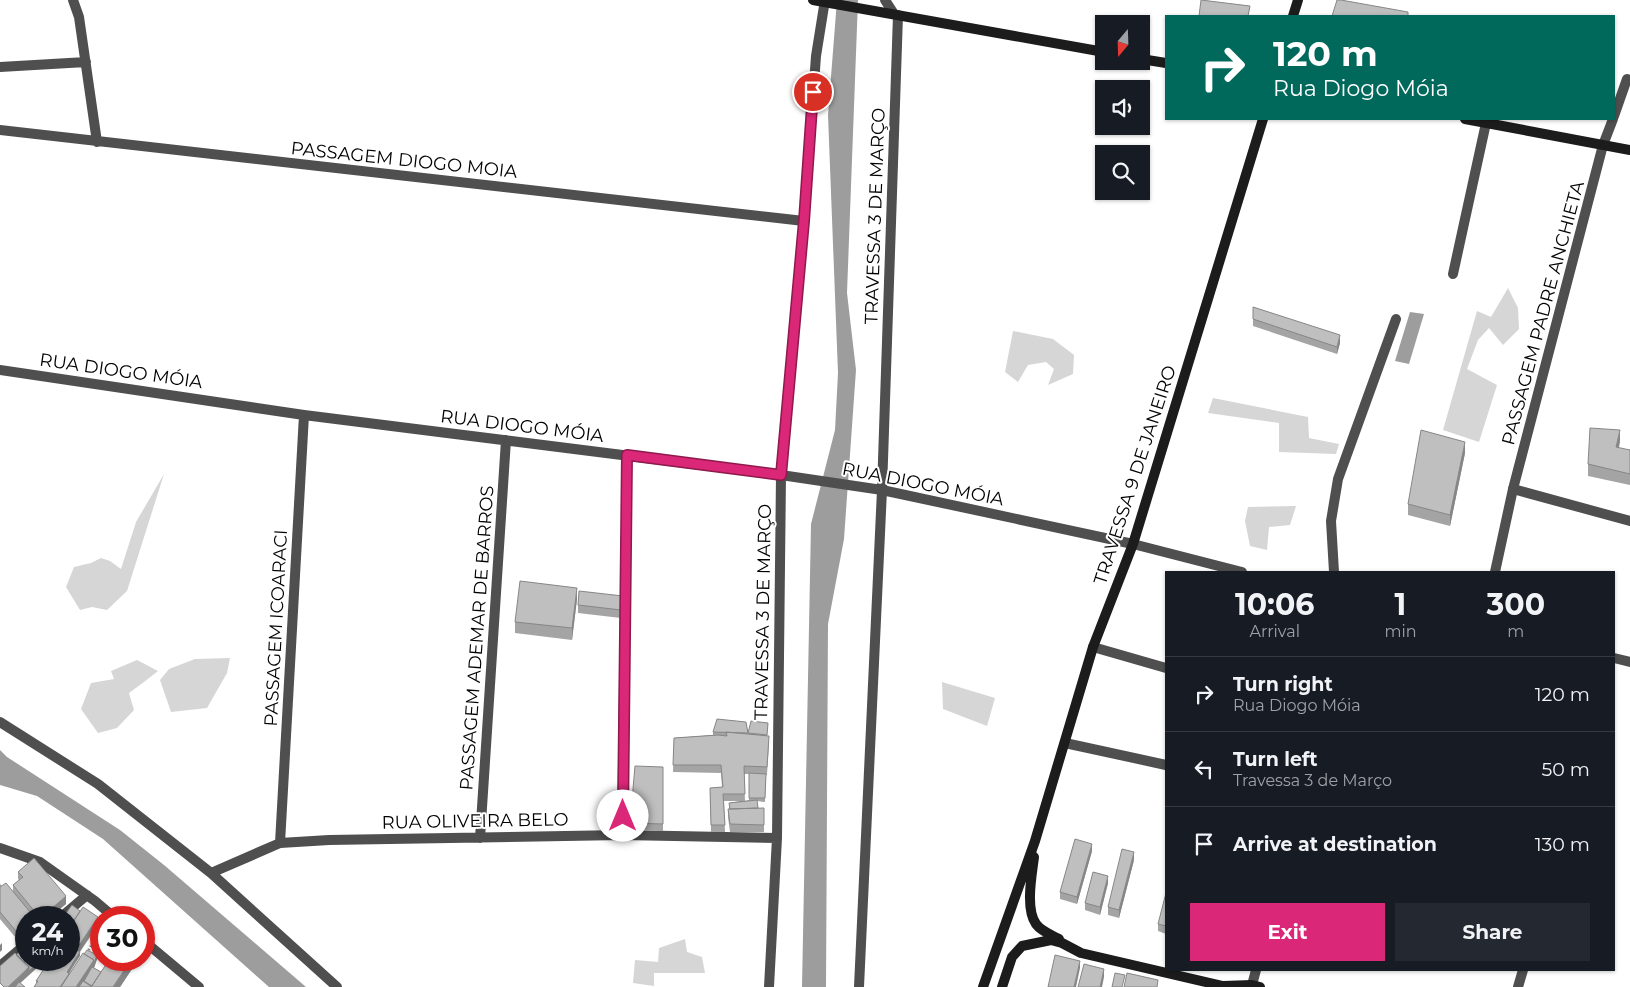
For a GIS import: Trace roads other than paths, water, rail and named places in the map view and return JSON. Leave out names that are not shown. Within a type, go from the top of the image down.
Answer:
[{"type":"main road","points":[[813,0],[1095,50]]},
{"type":"main road","points":[[1293,15],[1298,0]]},
{"type":"main road","points":[[1150,60],[1165,63]]},
{"type":"main road","name":"TRAVESSA 9 DE JANEIRO","points":[[1035,841],[1093,647],[1133,544],[1263,120]]},
{"type":"main road","points":[[1470,120],[1630,150]]},
{"type":"main road","points":[[1035,841],[1030,912],[1035,923],[1044,931],[1081,953]]},
{"type":"main road","points":[[983,987],[1035,841]]},
{"type":"main road","points":[[1002,987],[1012,957],[1022,946],[1051,940],[1062,943],[1081,953],[1223,987],[1256,986]]},
{"type":"street","points":[[73,0],[79,17],[97,142]]},
{"type":"street","points":[[885,0],[895,14]]},
{"type":"street","name":"TRAVESSA 3 DE MARÇO","points":[[769,987],[776,838],[781,475],[804,221],[816,56],[827,2]]},
{"type":"street","name":"TRAVESSA 3 DE MARÇO","points":[[859,987],[895,14]]},
{"type":"street","points":[[0,68],[86,62]]},
{"type":"street","name":"PASSAGEM PADRE ANCHIETA","points":[[1615,112],[1627,78]]},
{"type":"street","name":"PASSAGEM PADRE ANCHIETA","points":[[1495,571],[1513,489],[1603,145],[1612,120]]},
{"type":"street","points":[[1453,274],[1486,123]]},
{"type":"street","name":"PASSAGEM DIOGO MOIA","points":[[0,130],[804,221]]},
{"type":"street","points":[[1334,571],[1331,521],[1338,479],[1396,319]]},
{"type":"street","name":"RUA DIOGO MÓIA","points":[[0,370],[304,415],[627,455],[877,489],[1133,544],[1238,571]]},
{"type":"street","name":"PASSAGEM ICOARACI","points":[[280,843],[304,415]]},
{"type":"street","name":"PASSAGEM ADEMAR DE BARROS","points":[[480,838],[506,440]]},
{"type":"street","points":[[622,834],[627,455]]},
{"type":"street","points":[[1513,489],[1630,521]]},
{"type":"street","points":[[1093,647],[1165,668]]},
{"type":"street","points":[[1615,658],[1630,662]]},
{"type":"street","points":[[0,722],[98,784],[211,873],[336,987]]},
{"type":"street","points":[[1065,743],[1165,765]]},
{"type":"street","name":"RUA OLIVEIRA BELO","points":[[211,873],[280,843],[330,840],[622,834],[776,838]]},
{"type":"street","points":[[0,848],[40,862],[100,906]]},
{"type":"street","points":[[74,906],[87,895]]},
{"type":"street","points":[[155,951],[199,987]]},
{"type":"street","points":[[0,966],[15,953]]},
{"type":"street","points":[[1256,971],[1256,986]]},
{"type":"street","points":[[1518,987],[1523,971]]}]
